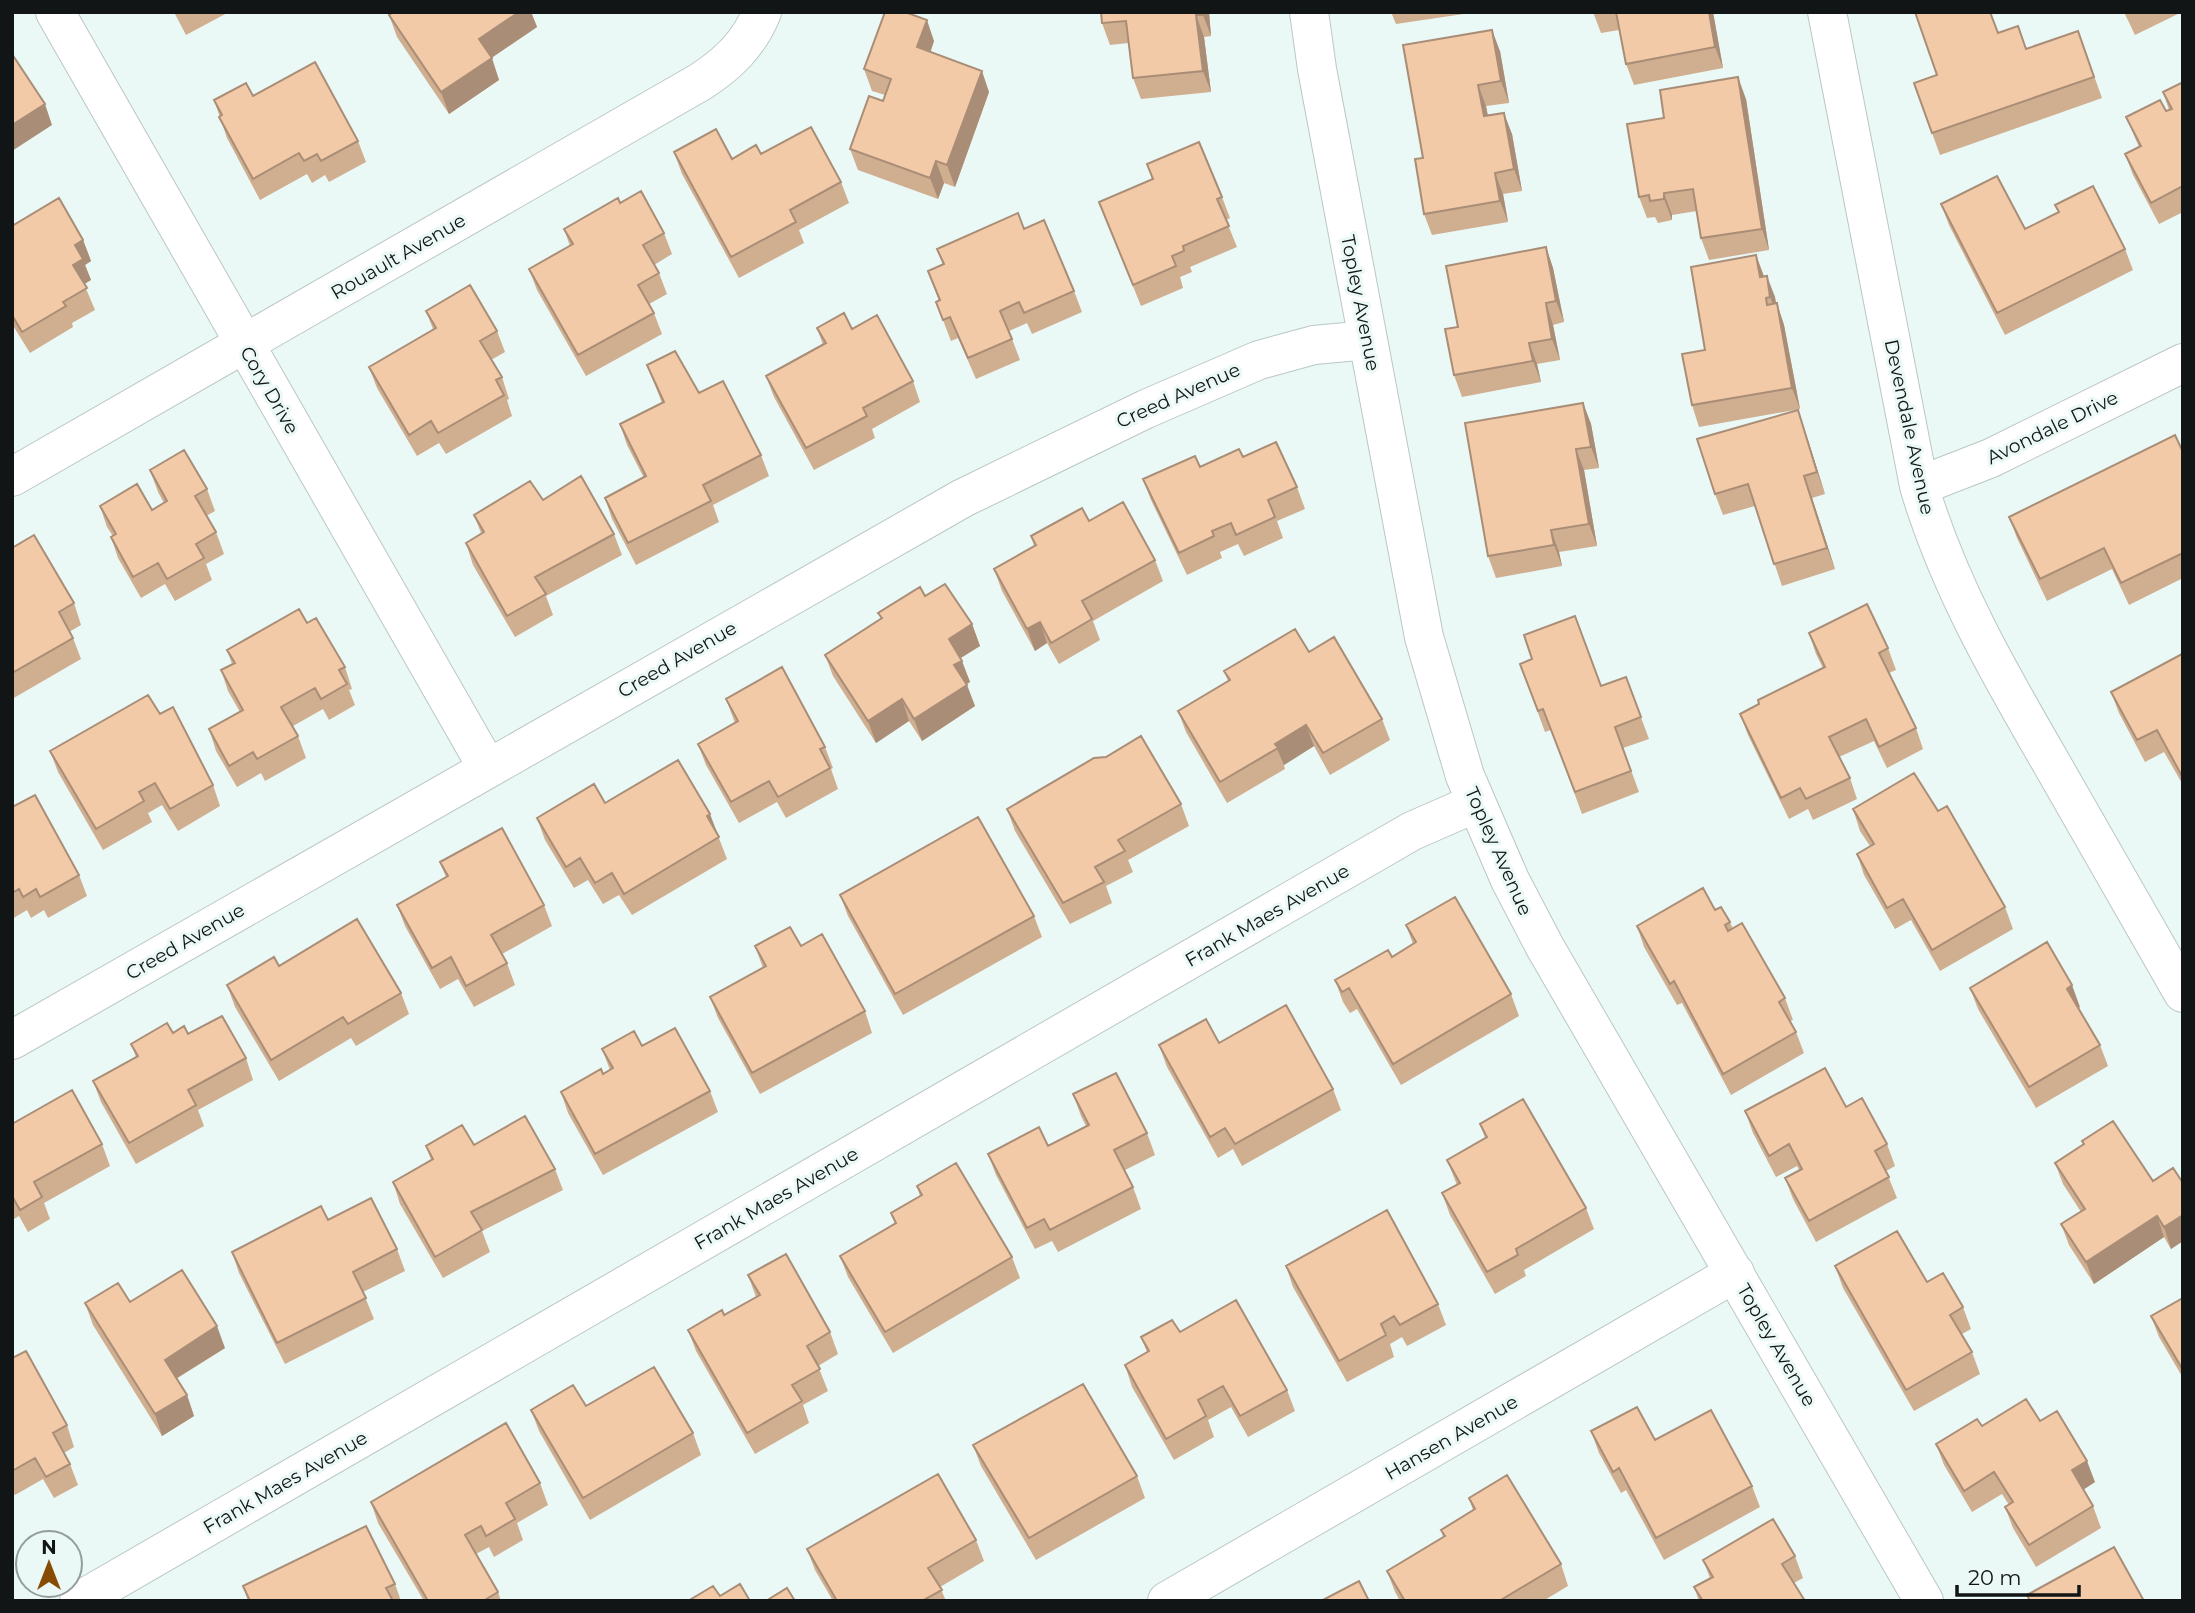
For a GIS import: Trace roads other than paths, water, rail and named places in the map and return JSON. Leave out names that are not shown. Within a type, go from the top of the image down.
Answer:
[{"type":"street","name":"Cory Drive","points":[[55,12],[487,767]]},
{"type":"street","name":"Rouault Avenue","points":[[12,477],[717,71],[747,41],[762,12]]},
{"type":"street","name":"Topley Avenue","points":[[1309,12],[1317,69],[1424,637],[1455,745],[1476,803],[1510,880],[1545,947],[1924,1601]]},
{"type":"street","name":"Devendale Avenue","points":[[1827,12],[1919,486],[1942,554],[1987,649],[2183,993]]},
{"type":"street","name":"Creed Avenue","points":[[12,1040],[905,528],[1030,464],[1259,360],[1314,345],[1367,340]]},
{"type":"street","name":"Avondale Drive","points":[[1919,486],[1991,457],[2183,363]]},
{"type":"street","name":"Frank Maes Avenue","points":[[79,1601],[1412,831],[1476,803]]},
{"type":"street","name":"Hansen Avenue","points":[[1167,1601],[1735,1273]]}]
